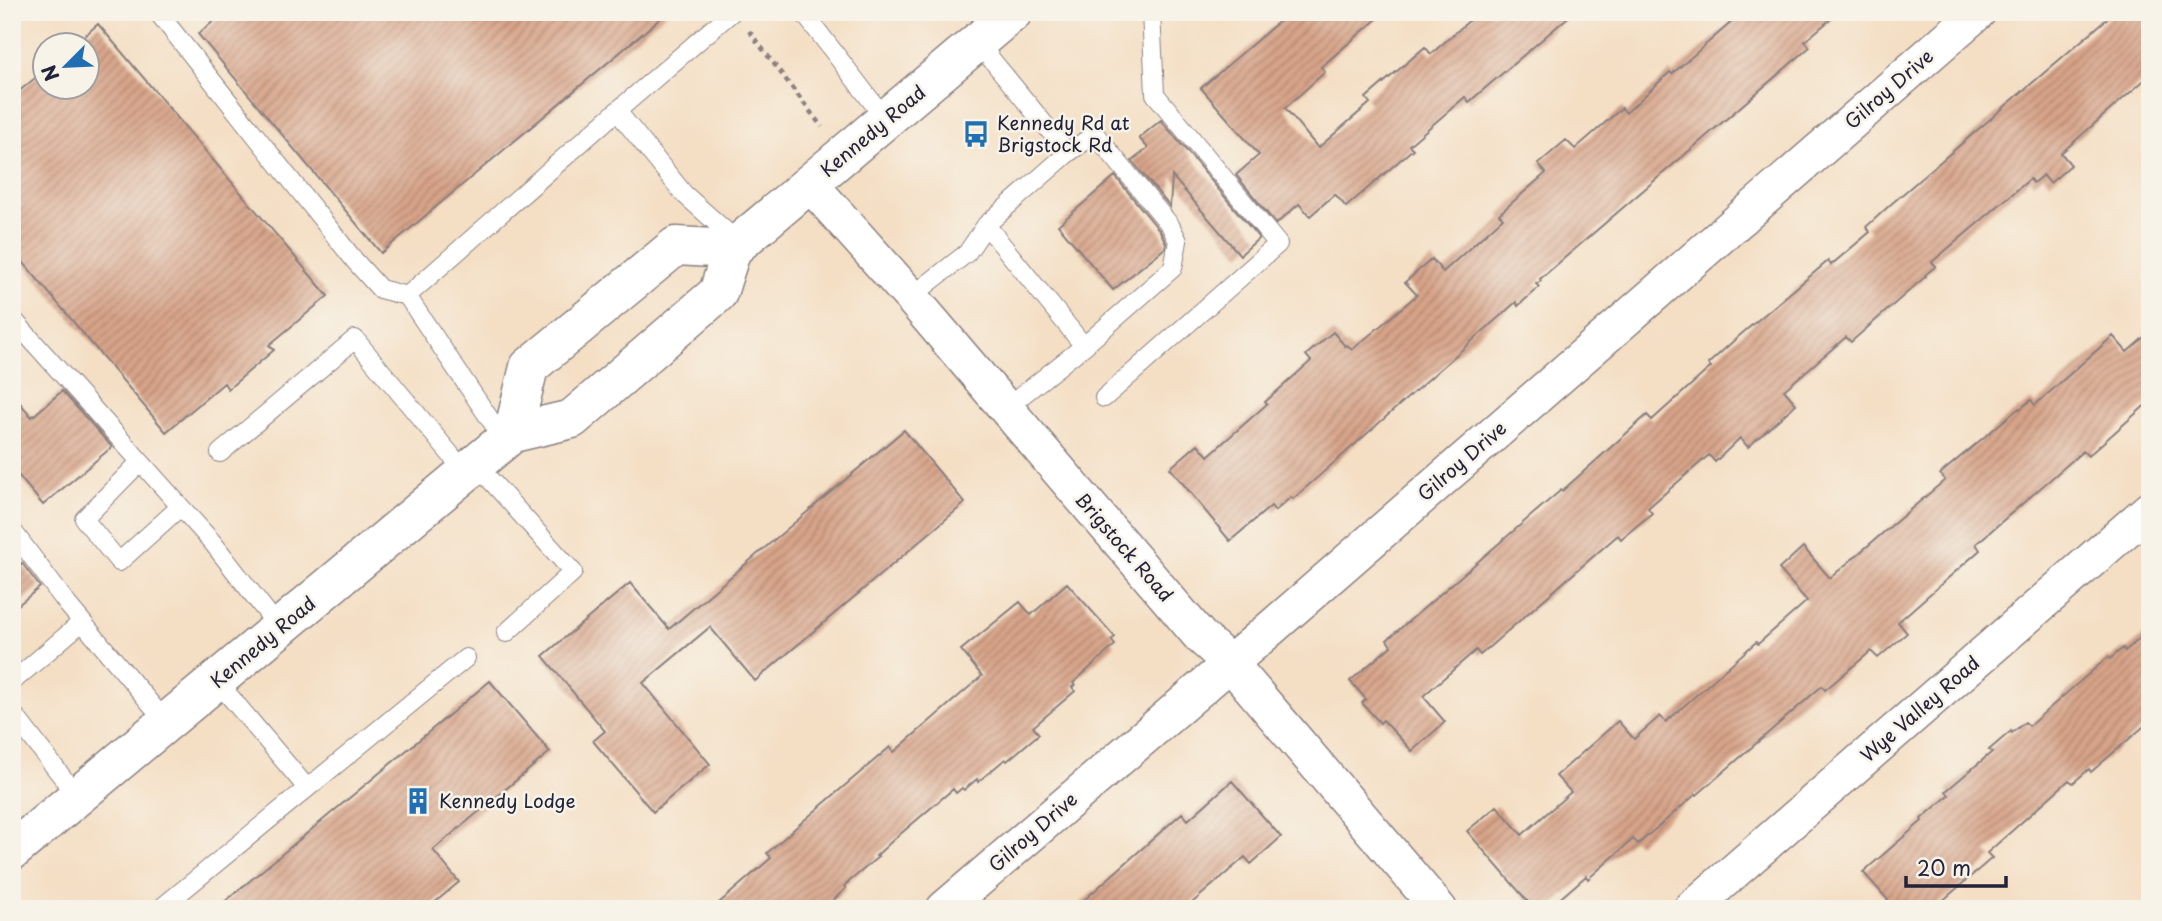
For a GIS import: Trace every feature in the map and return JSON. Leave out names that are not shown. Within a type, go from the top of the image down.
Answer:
[{"type":"main road","name":"Kennedy Road","points":[[12,851],[490,452],[572,419],[718,293],[735,246],[886,120],[996,22]]},
{"type":"main road","points":[[490,452],[528,367],[677,246],[735,246]]},
{"type":"street","name":"Gilroy Drive","points":[[944,909],[1978,12]]},
{"type":"street","name":"Brigstock Road","points":[[810,184],[911,297],[1200,636],[1230,663],[1438,909]]},
{"type":"street","name":"Wye Valley Road","points":[[1691,909],[2150,509]]},
{"type":"lane","points":[[1104,398],[1278,244],[1155,94],[1151,12]]},
{"type":"lane","points":[[160,13],[380,289],[407,296],[490,452],[573,572],[506,634]]},
{"type":"lane","points":[[407,296],[732,13]]},
{"type":"lane","points":[[802,13],[886,120]]},
{"type":"lane","points":[[996,22],[1068,153]]},
{"type":"lane","points":[[617,111],[684,194],[735,246]]},
{"type":"lane","points":[[911,297],[967,253],[986,225],[1068,153],[1095,134],[1170,225],[1178,241],[1173,268],[1084,346],[1005,409]]},
{"type":"lane","points":[[986,225],[1084,346]]},
{"type":"lane","points":[[12,318],[213,543],[279,628]]},
{"type":"lane","points":[[220,453],[355,339],[490,452]]},
{"type":"lane","points":[[140,462],[84,519],[119,562],[180,507]]},
{"type":"lane","points":[[12,530],[82,622],[166,722]]},
{"type":"lane","points":[[12,682],[82,622]]},
{"type":"lane","points":[[160,909],[466,658]]},
{"type":"lane","points":[[216,680],[307,788]]},
{"type":"lane","points":[[12,712],[78,796]]},
{"type":"path","points":[[732,13],[758,41],[844,155]]},
{"type":"building","points":[[225,12],[668,12],[381,253],[198,34]]},
{"type":"building","points":[[1290,12],[1385,12],[1321,67],[1325,72],[1285,108],[1318,148],[1370,103],[1366,98],[1425,47],[1431,54],[1479,12],[1574,12],[1469,102],[1465,97],[1409,145],[1413,149],[1346,207],[1335,194],[1310,216],[1299,204],[1276,224],[1236,175],[1259,155],[1201,88]]},
{"type":"building","points":[[1743,12],[1839,12],[1805,41],[1810,47],[1540,279],[1536,284],[1539,287],[1518,306],[1516,302],[1293,499],[1291,497],[1275,511],[1271,506],[1230,541],[1170,468],[1198,444],[1208,456],[1311,361],[1306,355],[1333,332],[1352,350],[1417,295],[1405,282],[1432,259],[1443,272],[1503,218],[1499,214],[1546,173],[1538,164],[1566,140],[1575,149],[1622,108],[1626,113],[1670,72],[1672,74]]},
{"type":"building","points":[[2115,12],[2150,12],[2150,75],[2061,153],[2071,165],[2050,183],[2043,175],[2033,183],[2030,179],[1932,262],[1936,266],[1926,276],[1851,342],[1846,337],[1784,390],[1796,404],[1748,447],[1740,438],[1715,462],[1709,455],[1648,508],[1652,513],[1621,539],[1618,535],[1480,655],[1476,650],[1423,696],[1445,722],[1412,751],[1383,720],[1380,723],[1362,703],[1366,699],[1350,681],[1391,646],[1387,640],[1647,415],[1652,420],[1711,367],[1708,364],[1739,336],[1828,261],[1831,265],[1870,232],[1866,227],[1890,205]]},
{"type":"building","points":[[98,24],[328,296],[269,345],[274,350],[228,389],[224,383],[166,432],[12,249],[12,97],[32,81],[32,102],[102,102],[102,32],[89,32]]},
{"type":"building","points":[[1161,120],[1259,238],[1240,255],[1172,176],[1170,207],[1132,161],[1148,148],[1139,138]]},
{"type":"building","points":[[1115,176],[1160,231],[1166,243],[1165,248],[1113,290],[1058,225]]},
{"type":"building","points":[[2150,332],[2150,401],[2088,456],[2083,451],[1976,544],[1980,550],[1898,622],[1907,633],[1878,658],[1871,651],[1825,690],[1822,686],[1638,844],[1633,839],[1588,879],[1586,876],[1548,909],[1534,909],[1467,831],[1497,806],[1522,835],[1571,792],[1556,776],[1618,721],[1634,739],[1660,716],[1666,722],[1807,601],[1779,569],[1803,547],[1830,578],[1945,480],[1940,474],[2019,408],[2031,400],[2035,405],[2113,336],[2127,352]]},
{"type":"building","points":[[62,391],[112,447],[43,505],[12,468],[12,394],[32,417]]},
{"type":"building","points":[[904,430],[965,503],[755,681],[710,627],[643,683],[710,764],[653,812],[593,741],[605,731],[543,656],[630,583],[669,629]]},
{"type":"building","points":[[22,563],[40,587],[12,610],[12,571]]},
{"type":"building","points":[[1067,583],[1115,637],[1111,640],[1115,645],[1073,683],[1075,691],[1033,727],[1039,734],[978,782],[977,779],[956,793],[953,789],[891,842],[844,886],[846,888],[824,909],[712,909],[771,858],[767,853],[801,823],[890,747],[894,752],[982,676],[961,650],[1020,602],[1031,615]]},
{"type":"building","points":[[2150,630],[2150,721],[2091,772],[2089,769],[2073,783],[2069,780],[1987,853],[1992,858],[1933,909],[1896,909],[1863,872],[1922,821],[1921,819],[1949,795],[1946,791],[1992,752],[1989,750],[2011,731],[2012,733],[2025,722],[2029,726],[2108,657],[2110,659],[2123,648],[2125,651]]},
{"type":"building","name":"Kennedy Lodge","points":[[490,681],[550,752],[433,850],[459,882],[427,909],[216,909]]},
{"type":"building","points":[[1232,781],[1281,837],[1251,864],[1245,857],[1185,909],[1074,909],[1182,813],[1188,820]]},
{"type":"place","name":"Kennedy Rd at Brigstock Rd","points":[[976,134]]},
{"type":"place","name":"Kennedy Lodge","points":[[418,801]]}]
